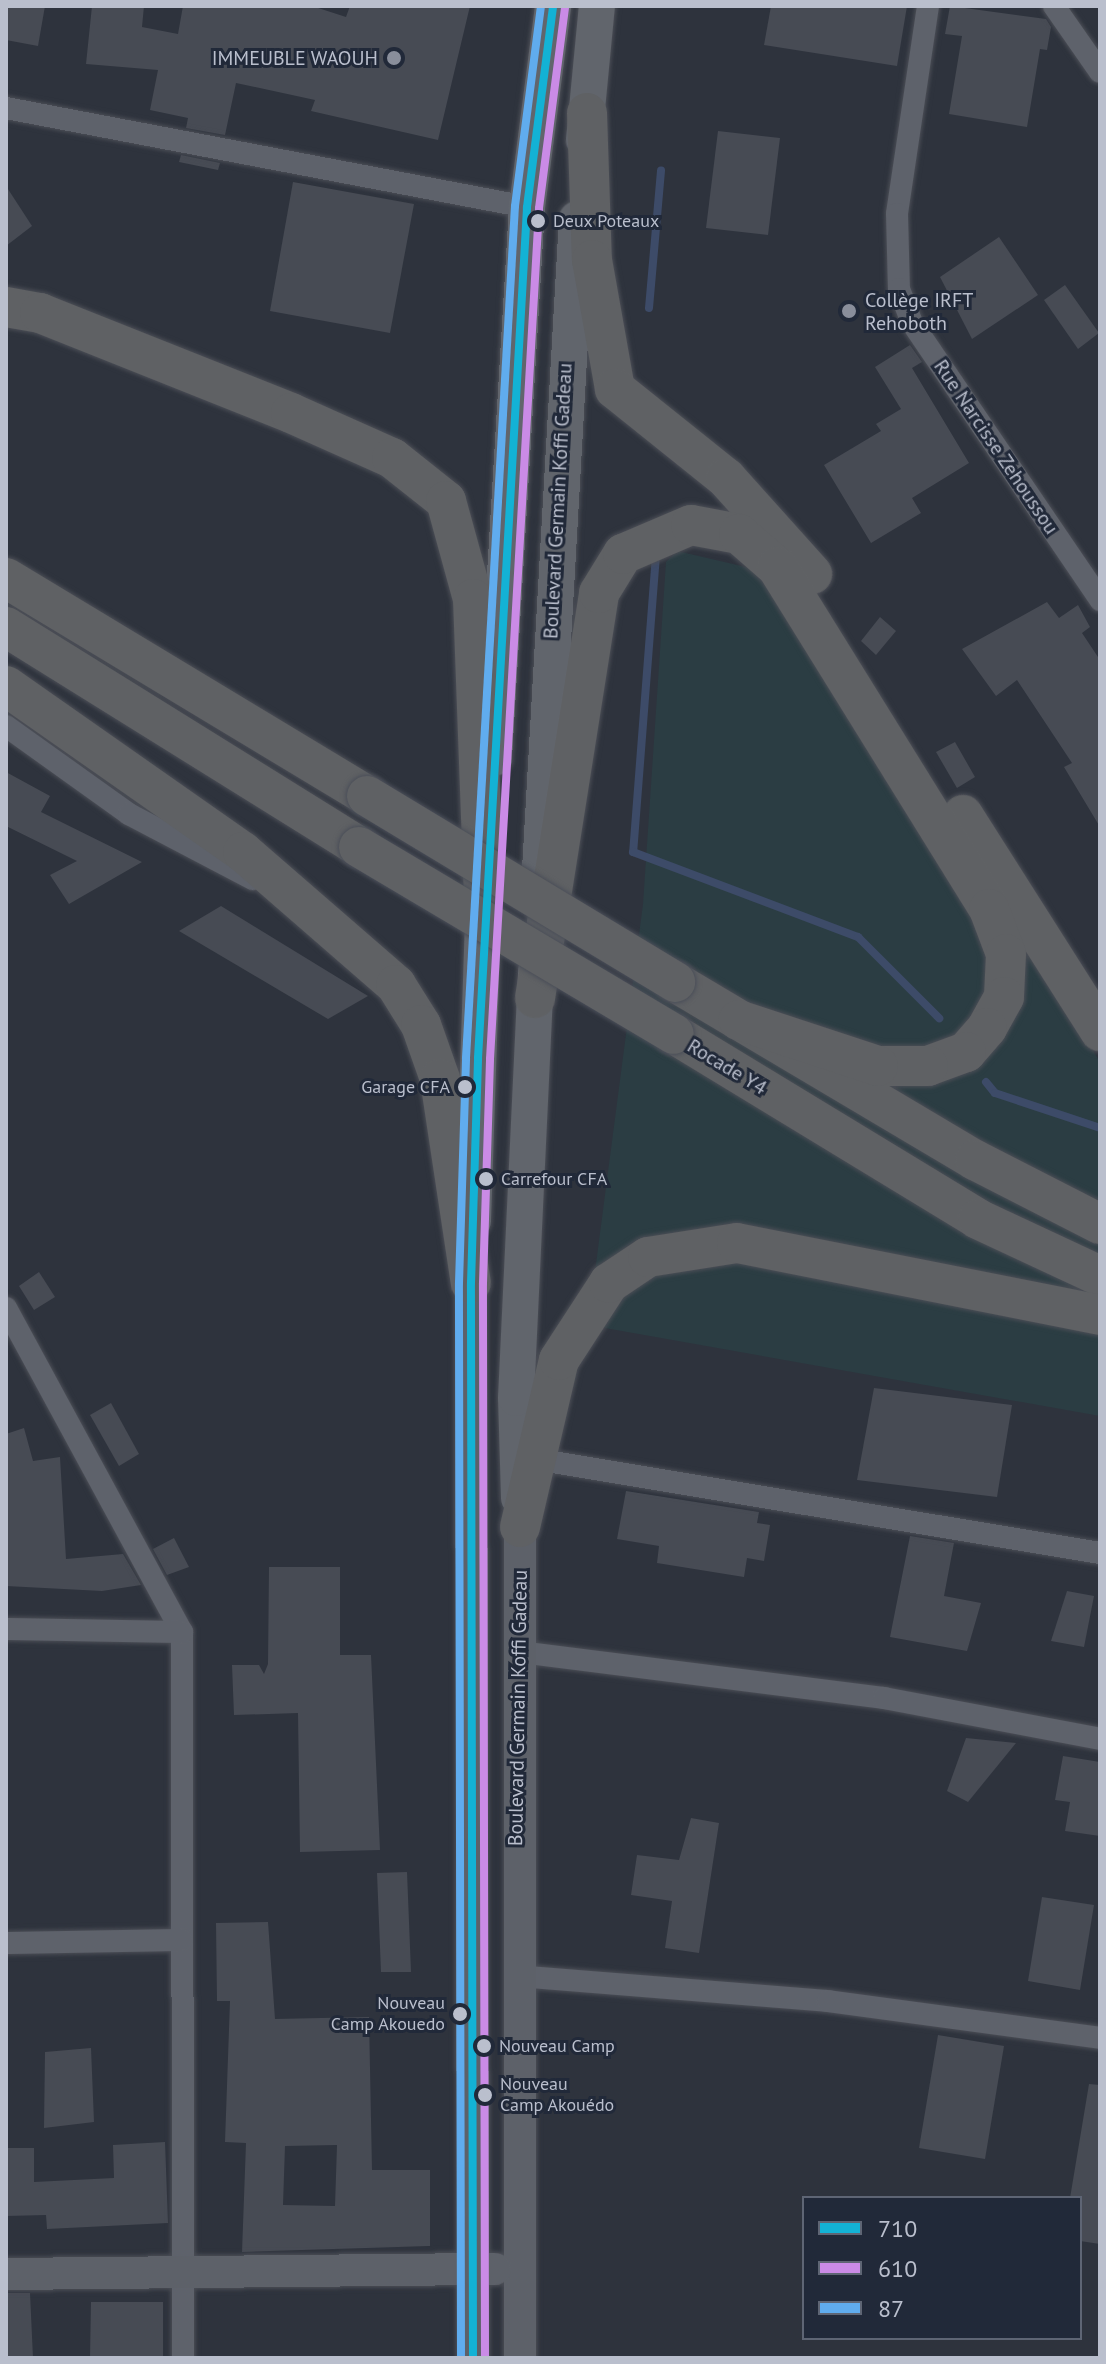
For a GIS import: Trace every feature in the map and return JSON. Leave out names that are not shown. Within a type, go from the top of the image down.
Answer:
[{"type":"highway","points":[[587,113],[592,260],[615,389],[726,478],[805,563],[1100,1031]]},
{"type":"highway","points":[[6,307],[40,313],[291,413],[392,458],[446,501],[473,599],[484,894]]},
{"type":"highway","points":[[535,998],[599,593],[623,554],[691,525],[739,534],[777,567],[989,909],[1006,954],[1004,997],[987,1028],[966,1052],[928,1066],[878,1066],[738,1020]]},
{"type":"highway","points":[[12,580],[738,1020],[975,1160],[1100,1224]]},
{"type":"highway","name":"Rocade Y4","points":[[6,627],[359,847],[978,1219],[1100,1276]]},
{"type":"highway","points":[[6,686],[317,912],[364,950],[421,1025],[440,1079],[471,1283]]},
{"type":"highway","points":[[520,1527],[527,1458],[559,1360],[583,1315],[609,1283],[648,1257],[701,1244],[794,1251],[1100,1315]]},
{"type":"main road","points":[[473,2358],[471,1283],[478,1058],[484,894],[527,207],[553,6]]},
{"type":"main road","name":"Boulevard Germain Koffi Gadeau","points":[[527,1458],[535,998],[563,383],[597,6]]},
{"type":"main road","name":"Boulevard Germain Koffi Gadeau","points":[[520,1527],[517,1976],[520,2358]]},
{"type":"main road","points":[[6,2274],[519,2269]]},
{"type":"street","name":"Rue Narcisse Zehoussou","points":[[928,6],[897,214],[899,289],[912,323],[1100,600]]},
{"type":"street","points":[[1054,6],[1100,72]]},
{"type":"street","points":[[6,108],[527,207]]},
{"type":"street","points":[[6,726],[129,814],[317,912]]},
{"type":"street","points":[[6,1308],[16,1343],[182,1632],[183,2358]]},
{"type":"street","points":[[527,1458],[1100,1553]]},
{"type":"street","points":[[6,1629],[182,1632]]},
{"type":"street","points":[[520,1652],[884,1698],[1100,1739]]},
{"type":"street","points":[[6,1943],[182,1940]]},
{"type":"street","points":[[517,1976],[828,2001],[1100,2038]]},
{"type":"shaded area","points":[[677,551],[802,580],[1100,1062],[1100,1416],[588,1325],[643,904],[666,562]]},
{"type":"building","points":[[6,6],[45,6],[38,46],[6,40]]},
{"type":"building","points":[[92,6],[144,6],[142,27],[178,34],[183,6],[312,6],[346,17],[350,6],[470,6],[438,140],[311,111],[315,100],[236,83],[225,135],[186,128],[188,118],[150,110],[158,70],[86,64]]},
{"type":"building","points":[[771,6],[907,6],[897,66],[764,45]]},
{"type":"building","points":[[950,6],[1046,19],[1051,27],[1047,50],[1040,49],[1027,127],[949,114],[962,36],[945,34]]},
{"type":"building","points":[[718,131],[780,138],[768,235],[706,228]]},
{"type":"building","points":[[181,155],[220,163],[218,170],[179,162]]},
{"type":"building","points":[[293,182],[414,204],[390,333],[270,311]]},
{"type":"building","points":[[6,186],[32,226],[6,246]]},
{"type":"building","points":[[999,237],[1038,295],[972,339],[940,277]]},
{"type":"building","points":[[1065,285],[1099,333],[1078,349],[1044,300]]},
{"type":"building","points":[[910,345],[922,362],[912,368],[969,463],[912,498],[921,513],[871,543],[824,465],[881,431],[876,424],[901,409],[875,367]]},
{"type":"building","points":[[1047,602],[1059,618],[1078,605],[1090,627],[1082,633],[1100,660],[1100,827],[1064,767],[1072,763],[1017,680],[996,696],[962,649]]},
{"type":"building","points":[[880,617],[896,631],[876,655],[861,641]]},
{"type":"building","points":[[955,742],[975,777],[957,788],[936,752]]},
{"type":"building","points":[[6,772],[50,796],[41,812],[142,862],[69,904],[50,875],[77,861],[6,826]]},
{"type":"building","points":[[221,906],[368,996],[328,1019],[179,931]]},
{"type":"building","points":[[39,1272],[55,1297],[34,1310],[19,1286]]},
{"type":"building","points":[[874,1388],[1012,1405],[997,1497],[857,1480]]},
{"type":"building","points":[[111,1403],[139,1454],[119,1466],[90,1415]]},
{"type":"building","points":[[24,1428],[33,1461],[60,1457],[66,1559],[123,1554],[141,1585],[102,1591],[6,1586],[6,1434]]},
{"type":"building","points":[[626,1491],[759,1512],[757,1523],[770,1525],[764,1561],[747,1558],[744,1577],[657,1563],[659,1546],[617,1539]]},
{"type":"building","points":[[910,1536],[954,1543],[944,1596],[981,1603],[967,1651],[890,1637]]},
{"type":"building","points":[[174,1538],[189,1567],[167,1575],[153,1549]]},
{"type":"building","points":[[269,1567],[340,1567],[340,1655],[371,1655],[380,1850],[300,1852],[298,1713],[234,1715],[232,1665],[259,1665],[264,1674],[268,1664]]},
{"type":"building","points":[[1067,1591],[1094,1596],[1084,1647],[1051,1641]]},
{"type":"building","points":[[966,1738],[1016,1743],[968,1802],[947,1791]]},
{"type":"building","points":[[1063,1756],[1100,1762],[1100,1836],[1065,1831],[1070,1802],[1055,1800]]},
{"type":"building","points":[[691,1818],[719,1823],[699,1953],[665,1948],[672,1901],[631,1895],[637,1855],[679,1860]]},
{"type":"building","points":[[407,1872],[411,1972],[381,1972],[377,1873]]},
{"type":"building","points":[[1042,1897],[1094,1905],[1080,1990],[1028,1981]]},
{"type":"building","points":[[268,1922],[275,2019],[369,2017],[372,2170],[430,2170],[430,2246],[242,2252],[246,2143],[225,2142],[230,2001],[217,2001],[216,1923]],"holes":[[[337,2145],[335,2206],[283,2205],[285,2146]]]},
{"type":"building","points":[[938,2035],[1004,2046],[985,2159],[919,2148]]},
{"type":"building","points":[[91,2048],[94,2122],[44,2128],[45,2052]]},
{"type":"building","points":[[1089,2084],[1100,2085],[1100,2244],[1082,2241],[1082,2196],[1070,2196]]},
{"type":"building","points":[[165,2142],[168,2223],[47,2229],[46,2215],[6,2216],[6,2148],[34,2148],[34,2182],[114,2178],[113,2145]]},
{"type":"building","points":[[6,2293],[30,2293],[33,2358],[6,2358]]},
{"type":"building","points":[[91,2302],[163,2302],[163,2358],[90,2358]]},
{"type":"waterway","points":[[649,308],[661,171]]},
{"type":"waterway","points":[[656,555],[633,852],[858,937],[939,1018]]},
{"type":"waterway","points":[[986,1082],[995,1093],[1100,1128]]},
{"type":"transit line","name":"87","points":[[461,2358],[459,1283],[466,1058],[515,206],[541,6]]},
{"type":"transit line","name":"710","points":[[473,2358],[471,1283],[478,1058],[527,207],[553,6]]},
{"type":"transit line","name":"610","points":[[485,2358],[483,1283],[490,1059],[539,208],[565,8]]},
{"type":"place","name":"IMMEUBLE WAOUH","points":[[394,58]]},
{"type":"place","name":"Deux Poteaux","points":[[538,221]]},
{"type":"place","name":"Collège IRFT Rehoboth","points":[[849,311]]},
{"type":"place","name":"Garage CFA","points":[[465,1087]]},
{"type":"place","name":"Carrefour CFA","points":[[486,1179]]},
{"type":"place","name":"Nouveau Camp Akouedo","points":[[460,2014]]},
{"type":"place","name":"Nouveau Camp","points":[[484,2046]]},
{"type":"place","name":"Nouveau Camp Akouédo","points":[[485,2095]]}]
